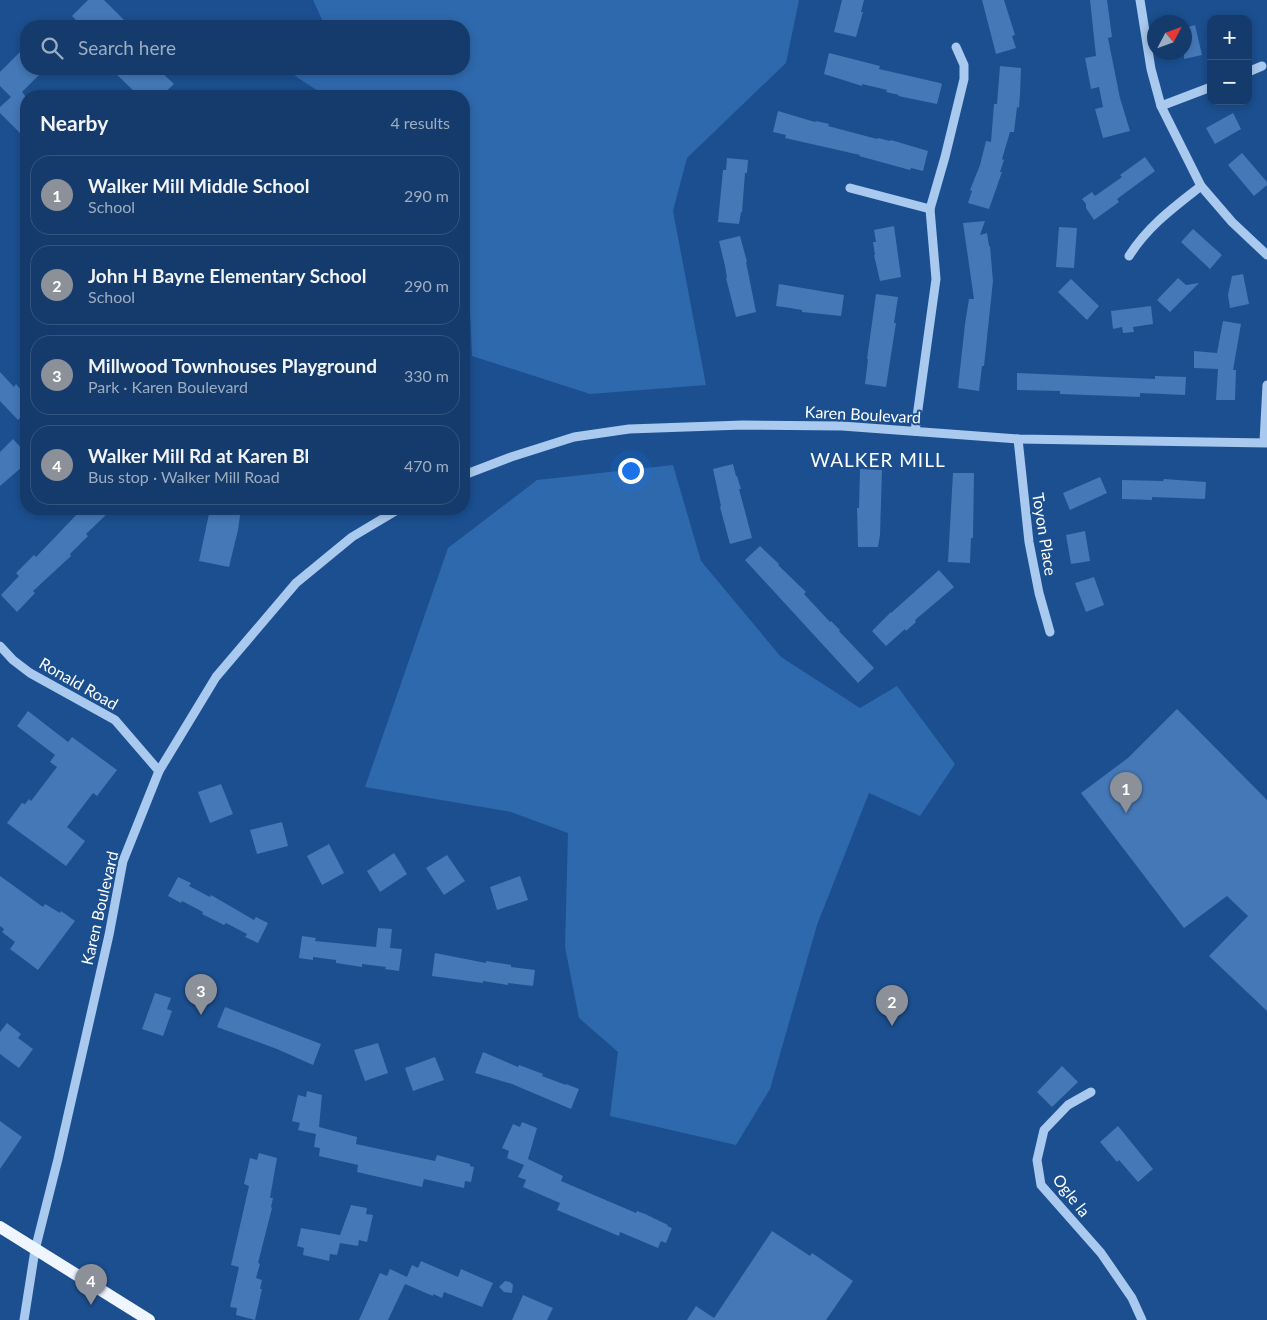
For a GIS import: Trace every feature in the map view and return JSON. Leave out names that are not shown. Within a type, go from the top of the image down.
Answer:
[{"type":"main road","points":[[0,1227],[149,1320]]},
{"type":"street","points":[[1140,0],[1151,69],[1161,106],[1201,186],[1245,235],[1267,255]]},
{"type":"street","points":[[915,431],[936,279],[930,209],[964,79],[964,65],[956,48]]},
{"type":"street","points":[[1252,70],[1262,66]]},
{"type":"street","points":[[1161,106],[1207,89]]},
{"type":"street","points":[[1129,256],[1157,221],[1201,186]]},
{"type":"street","points":[[850,188],[930,209]]},
{"type":"street","points":[[1266,443],[1267,385]]},
{"type":"street","name":"Karen Boulevard","points":[[470,473],[574,437],[629,429],[743,425],[842,426],[1018,439],[1266,443]]},
{"type":"street","name":"Toyon Place","points":[[1018,439],[1029,542],[1050,632]]},
{"type":"street","name":"Karen Boulevard","points":[[24,1320],[35,1250],[58,1159],[109,935],[123,861],[160,771],[216,677],[296,583],[352,537],[389,515]]},
{"type":"street","name":"Ronald Road","points":[[0,646],[30,673],[115,720],[160,771]]},
{"type":"street","name":"Ogle la","points":[[1091,1092],[1068,1105],[1044,1130],[1037,1160],[1041,1185],[1101,1253],[1132,1298],[1142,1320]]},
{"type":"shaded area","points":[[313,0],[799,0],[786,63],[687,158],[673,211],[706,385],[590,394],[472,356],[470,313],[470,90],[317,90],[295,76],[470,75],[470,20],[322,20]]},
{"type":"shaded area","points":[[673,465],[701,561],[781,657],[860,708],[897,686],[955,764],[920,816],[869,793],[817,925],[770,1089],[736,1145],[610,1116],[618,1052],[579,1018],[565,947],[568,833],[511,812],[365,787],[448,548],[537,480]]},
{"type":"building","points":[[88,0],[104,0],[124,20],[76,20],[72,16]]},
{"type":"building","points":[[842,0],[864,0],[861,12],[863,12],[856,37],[834,32]]},
{"type":"building","points":[[982,0],[1004,0],[1015,35],[1012,36],[1016,48],[996,54]]},
{"type":"building","points":[[1090,0],[1107,0],[1112,37],[1108,38],[1120,98],[1130,131],[1103,138],[1095,109],[1103,107],[1099,87],[1091,89],[1085,58],[1096,56]]},
{"type":"building","points":[[1195,25],[1202,55],[1192,57],[1192,26]]},
{"type":"building","points":[[20,52],[20,75],[39,75],[24,90],[20,90],[20,133],[0,113],[0,107],[11,97],[0,86],[0,72]]},
{"type":"building","points":[[829,53],[880,66],[879,69],[940,83],[942,84],[937,104],[898,96],[886,92],[887,90],[862,84],[862,86],[824,74]]},
{"type":"building","points":[[1000,66],[1021,68],[1019,108],[1017,107],[1014,132],[1010,132],[1002,159],[1004,160],[1000,172],[1002,172],[989,209],[968,203],[972,191],[970,190],[980,165],[986,141],[991,142]]},
{"type":"building","points":[[117,75],[164,75],[174,84],[168,90],[133,90]]},
{"type":"building","points":[[778,111],[815,122],[829,124],[828,126],[877,139],[891,140],[928,151],[923,171],[911,168],[910,170],[860,155],[785,138],[786,135],[773,132]]},
{"type":"building","points":[[1233,113],[1241,129],[1215,144],[1206,128]]},
{"type":"building","points":[[1242,153],[1267,182],[1267,185],[1254,196],[1228,165]]},
{"type":"building","points":[[1145,157],[1155,171],[1117,199],[1119,202],[1094,220],[1082,199],[1092,192],[1095,196],[1122,177],[1120,175]]},
{"type":"building","points":[[727,158],[748,160],[739,224],[718,222],[723,170],[726,170]]},
{"type":"building","points":[[985,221],[980,235],[987,233],[993,281],[984,366],[982,366],[979,391],[958,388],[969,299],[974,299],[963,223]]},
{"type":"building","points":[[894,226],[901,277],[880,281],[874,255],[873,242],[876,242],[874,230]]},
{"type":"building","points":[[1059,227],[1077,228],[1074,268],[1056,267]]},
{"type":"building","points":[[1193,229],[1222,255],[1210,269],[1181,242]]},
{"type":"building","points":[[740,236],[756,312],[736,317],[719,241]]},
{"type":"building","points":[[1243,274],[1249,304],[1230,308],[1228,295],[1232,276]]},
{"type":"building","points":[[1178,278],[1186,285],[1199,283],[1170,312],[1157,300]]},
{"type":"building","points":[[1071,279],[1099,306],[1087,320],[1058,292]]},
{"type":"building","points":[[779,284],[844,295],[841,316],[802,312],[802,310],[776,306]]},
{"type":"building","points":[[876,294],[898,297],[886,387],[865,384]]},
{"type":"building","points":[[1151,306],[1153,324],[1133,327],[1134,332],[1123,333],[1122,327],[1113,329],[1111,311]]},
{"type":"building","points":[[1223,321],[1241,324],[1233,370],[1236,370],[1235,400],[1216,400],[1218,369],[1194,368],[1194,351],[1217,353]]},
{"type":"building","points":[[0,372],[14,387],[16,384],[20,388],[20,418],[18,420],[0,401]]},
{"type":"building","points":[[1017,373],[1155,379],[1155,376],[1186,377],[1185,395],[1140,393],[1140,397],[1060,394],[1060,391],[1017,390]]},
{"type":"building","points":[[13,439],[20,447],[20,469],[0,486],[0,452]]},
{"type":"building","points":[[733,464],[741,489],[739,489],[752,538],[730,544],[720,507],[713,469]]},
{"type":"building","points":[[860,469],[882,470],[878,547],[858,547],[857,508],[859,508]]},
{"type":"building","points":[[953,473],[974,473],[973,538],[971,538],[970,563],[948,562]]},
{"type":"building","points":[[1100,477],[1107,493],[1070,510],[1063,493]]},
{"type":"building","points":[[1164,479],[1206,482],[1205,499],[1152,497],[1152,500],[1122,499],[1122,480],[1163,481]]},
{"type":"building","points":[[76,515],[106,515],[86,534],[88,536],[70,554],[71,556],[33,591],[35,593],[17,612],[1,595],[19,576],[16,573],[34,555],[36,557]]},
{"type":"building","points":[[209,515],[240,515],[229,567],[199,561]]},
{"type":"building","points":[[1085,531],[1090,561],[1071,564],[1066,535]]},
{"type":"building","points":[[760,546],[806,592],[804,594],[874,668],[858,683],[745,560]]},
{"type":"building","points":[[939,570],[954,587],[915,620],[916,622],[906,631],[905,629],[886,646],[872,631]]},
{"type":"building","points":[[1094,577],[1104,605],[1086,612],[1075,583]]},
{"type":"building","points":[[1177,709],[1267,800],[1267,1011],[1209,956],[1248,916],[1227,896],[1184,928],[1081,793],[1128,758]]},
{"type":"building","points":[[28,711],[68,742],[72,737],[117,770],[97,796],[93,793],[67,827],[85,841],[66,866],[7,823],[22,803],[25,804],[29,799],[31,801],[57,767],[50,762],[55,755],[17,726]]},
{"type":"building","points":[[221,784],[233,814],[210,823],[198,792]]},
{"type":"building","points":[[282,822],[288,846],[257,854],[250,830]]},
{"type":"building","points":[[329,844],[344,873],[322,885],[307,856]]},
{"type":"building","points":[[394,853],[407,874],[380,892],[367,871]]},
{"type":"building","points":[[447,855],[465,881],[444,895],[426,868]]},
{"type":"building","points":[[0,876],[43,907],[45,904],[60,913],[61,911],[75,921],[38,970],[10,949],[15,942],[2,932],[4,929],[0,926]]},
{"type":"building","points":[[520,876],[528,900],[497,910],[490,887]]},
{"type":"building","points":[[178,877],[191,883],[189,886],[210,897],[211,895],[254,920],[256,917],[268,923],[258,943],[245,937],[247,934],[226,923],[224,925],[182,901],[181,903],[168,896]]},
{"type":"building","points":[[378,928],[392,929],[390,948],[402,949],[399,971],[385,969],[386,967],[362,964],[362,967],[336,963],[336,960],[313,957],[313,960],[299,958],[302,936],[316,938],[315,941],[376,947]]},
{"type":"building","points":[[435,953],[535,970],[533,986],[483,981],[483,983],[432,976]]},
{"type":"building","points":[[155,993],[171,998],[167,1009],[172,1011],[163,1036],[142,1029]]},
{"type":"building","points":[[225,1007],[321,1044],[313,1065],[277,1049],[217,1027]]},
{"type":"building","points":[[7,1023],[21,1034],[18,1038],[33,1049],[19,1068],[0,1054],[0,1032]]},
{"type":"building","points":[[378,1043],[388,1073],[365,1081],[354,1050]]},
{"type":"building","points":[[483,1052],[579,1089],[571,1109],[512,1084],[475,1073]]},
{"type":"building","points":[[435,1057],[444,1080],[413,1091],[405,1068]]},
{"type":"building","points":[[1062,1066],[1078,1082],[1052,1107],[1037,1092]]},
{"type":"building","points":[[307,1091],[322,1095],[319,1127],[357,1137],[356,1144],[435,1161],[437,1155],[470,1164],[470,1166],[474,1167],[471,1182],[465,1181],[464,1188],[424,1179],[422,1187],[357,1172],[358,1165],[319,1156],[320,1148],[314,1147],[316,1134],[298,1130],[300,1123],[292,1121],[298,1095],[306,1097]]},
{"type":"building","points":[[0,1121],[22,1137],[0,1169]]},
{"type":"building","points":[[522,1122],[537,1128],[528,1159],[563,1176],[561,1181],[668,1225],[672,1228],[666,1243],[661,1241],[658,1248],[620,1232],[619,1236],[557,1210],[560,1203],[523,1187],[526,1180],[518,1177],[524,1165],[507,1158],[509,1151],[502,1148],[513,1124],[520,1127]]},
{"type":"building","points":[[1118,1126],[1153,1169],[1138,1182],[1100,1142]]},
{"type":"building","points":[[259,1153],[277,1158],[270,1198],[273,1198],[272,1208],[258,1263],[260,1264],[256,1278],[262,1280],[260,1289],[262,1289],[255,1320],[236,1315],[237,1308],[230,1307],[239,1267],[231,1265],[249,1186],[244,1184],[250,1158],[257,1160]]},
{"type":"building","points":[[351,1205],[367,1208],[366,1214],[373,1215],[367,1242],[359,1240],[358,1246],[340,1243],[337,1255],[330,1254],[329,1261],[303,1255],[304,1248],[297,1246],[301,1228],[340,1235]]},
{"type":"building","points":[[772,1231],[810,1256],[812,1253],[853,1281],[826,1320],[687,1320],[696,1306],[714,1318]]},
{"type":"building","points":[[421,1261],[458,1277],[461,1269],[493,1283],[482,1307],[444,1292],[442,1298],[405,1284],[388,1320],[359,1320],[380,1273],[387,1276],[390,1269],[407,1277],[412,1265],[418,1268]]},
{"type":"building","points":[[505,1281],[513,1285],[512,1293],[504,1292],[499,1287]]},
{"type":"building","points":[[523,1295],[553,1308],[547,1320],[512,1320]]},
{"type":"place","name":"Walker Mill Middle School","points":[[1126,813]]},
{"type":"place","name":"Millwood Townhouses Playground","points":[[201,1015]]},
{"type":"place","name":"John H Bayne Elementary School","points":[[892,1026]]},
{"type":"place","name":"Walker Mill Rd at Karen Bl","points":[[91,1305]]},
{"type":"district","name":"WALKER MILL","points":[[878,459]]}]
